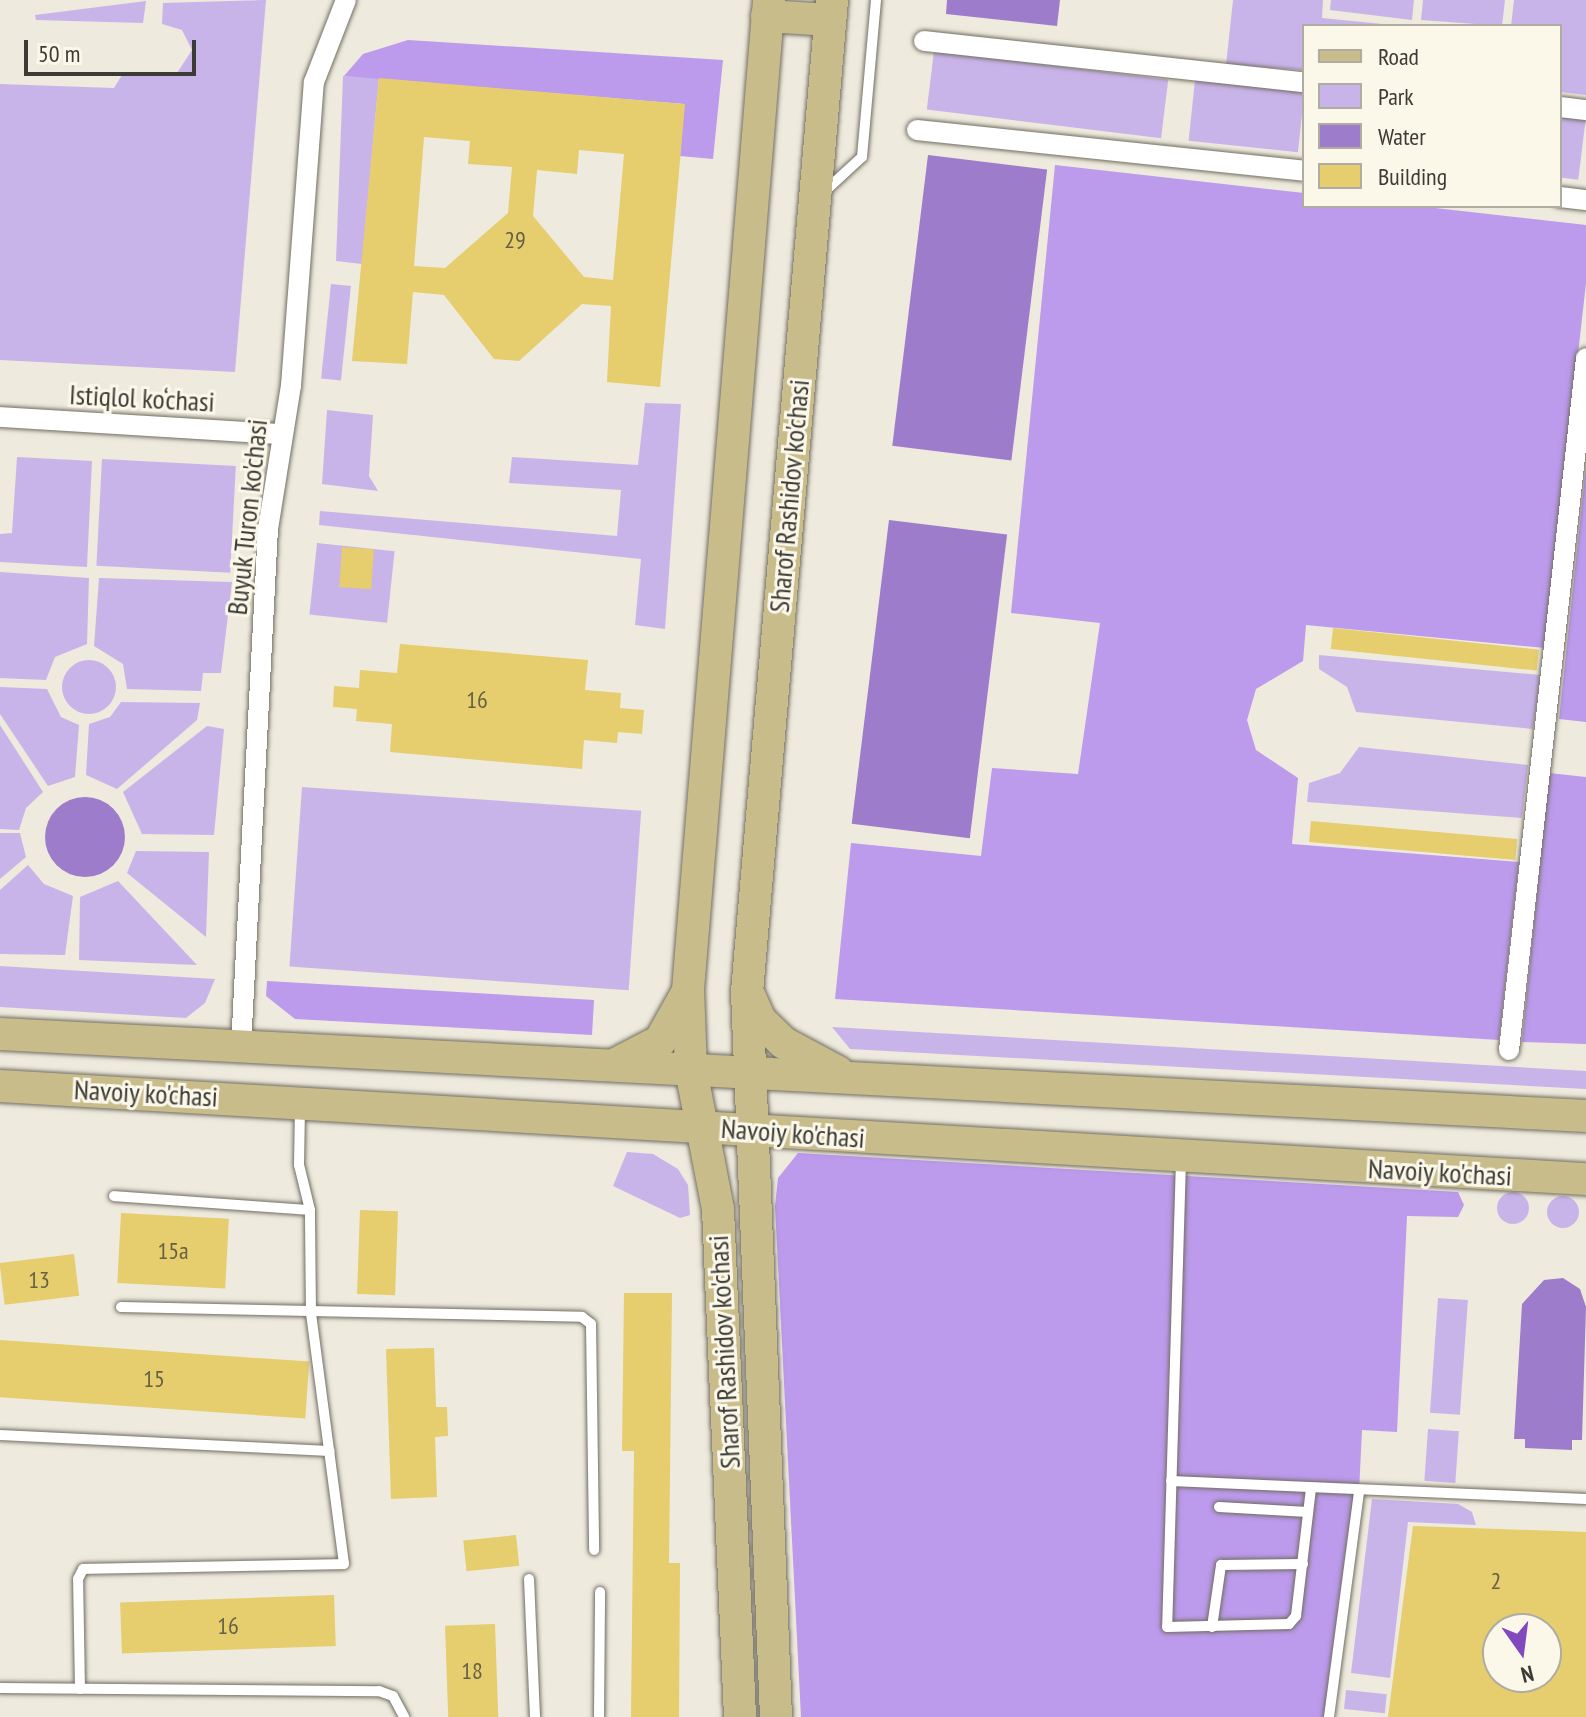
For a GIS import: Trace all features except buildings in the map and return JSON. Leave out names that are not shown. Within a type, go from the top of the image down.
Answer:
[{"type":"main road","name":"Sharof Rashidov ko'chasi","points":[[740,1717],[718,1209],[691,1070],[688,990],[768,8]]},
{"type":"main road","points":[[768,8],[831,10]]},
{"type":"main road","name":"Sharof Rashidov ko'chasi","points":[[776,1717],[747,992],[831,10]]},
{"type":"main road","name":"Sharof Rashidov ko'chasi","points":[[610,1066],[660,1041],[688,990]]},
{"type":"main road","points":[[747,992],[760,1020],[784,1043],[859,1079]]},
{"type":"main road","name":"Navoiy ko'chasi","points":[[0,1034],[1586,1116]]},
{"type":"main road","points":[[702,1128],[750,1073]]},
{"type":"main road","name":"Navoiy ko'chasi","points":[[0,1086],[300,1100],[752,1132],[1586,1179]]},
{"type":"street","name":"Buyuk Turon ko'chasi","points":[[241,1047],[268,529],[291,386],[314,82],[346,0]]},
{"type":"street","points":[[924,41],[1302,82]]},
{"type":"street","points":[[1562,107],[1586,110]]},
{"type":"street","points":[[917,130],[1302,171]]},
{"type":"street","points":[[1562,197],[1586,200]]},
{"type":"street","points":[[1509,1050],[1586,358]]},
{"type":"street","name":"Istiqlol ko‘chasi","points":[[0,417],[281,434]]},
{"type":"lane","points":[[815,200],[862,157],[876,0]]},
{"type":"lane","points":[[80,1689],[78,1579],[83,1569],[344,1564],[311,1314],[310,1210],[299,1165],[300,1100]]},
{"type":"lane","points":[[1181,1158],[1167,1627],[1289,1624],[1303,1564],[1311,1488]]},
{"type":"lane","points":[[114,1196],[310,1210]]},
{"type":"lane","points":[[121,1307],[311,1314],[582,1317],[591,1324],[594,1550]]},
{"type":"lane","points":[[0,1435],[330,1451]]},
{"type":"lane","points":[[1171,1481],[1359,1492],[1586,1499]]},
{"type":"lane","points":[[1329,1717],[1359,1492]]},
{"type":"lane","points":[[1219,1507],[1308,1512]]},
{"type":"lane","points":[[1212,1627],[1221,1565],[1303,1564]]},
{"type":"lane","points":[[529,1579],[535,1717]]},
{"type":"lane","points":[[599,1717],[600,1592]]},
{"type":"lane","points":[[0,1688],[379,1691],[393,1696],[404,1717]]},
{"type":"green space","points":[[266,0],[235,372],[0,360],[0,84],[114,88],[122,75],[177,73],[192,50],[182,30],[162,24],[163,3]]},
{"type":"green space","points":[[1233,0],[1323,0],[1322,18],[1383,24],[1302,24],[1302,70],[1226,65]]},
{"type":"green space","points":[[1331,0],[1414,0],[1412,20],[1330,10]]},
{"type":"green space","points":[[1423,0],[1505,0],[1502,24],[1421,20]]},
{"type":"green space","points":[[1514,0],[1586,0],[1586,95],[1562,92],[1562,24],[1511,24]]},
{"type":"green space","points":[[146,1],[143,23],[36,20],[35,15]]},
{"type":"green space","points":[[934,51],[1168,80],[1161,138],[927,110]]},
{"type":"green space","points":[[343,76],[379,78],[362,264],[336,261]]},
{"type":"green space","points":[[1195,80],[1302,91],[1298,152],[1189,141]]},
{"type":"green space","points":[[1562,115],[1586,118],[1578,180],[1562,178]]},
{"type":"green space","points":[[331,284],[351,286],[341,381],[321,378]]},
{"type":"green space","points":[[645,403],[681,404],[665,629],[635,625],[641,559],[319,525],[320,511],[617,536],[621,490],[509,483],[512,457],[638,465]]},
{"type":"green space","points":[[327,410],[373,415],[369,476],[378,491],[322,484]]},
{"type":"green space","points":[[17,457],[92,461],[87,567],[0,562],[0,534],[12,533]]},
{"type":"green space","points":[[102,459],[236,466],[230,573],[96,566]]},
{"type":"green space","points":[[317,543],[395,551],[387,623],[309,615]]},
{"type":"green space","points":[[0,572],[89,578],[87,644],[55,657],[46,680],[0,678]]},
{"type":"green space","points":[[99,578],[232,582],[221,673],[203,673],[201,691],[127,689],[123,664],[94,646]]},
{"type":"green space","points":[[1319,655],[1541,675],[1533,729],[1356,712],[1347,687],[1319,669]]},
{"type":"green space","points":[[89,660],[108,668],[116,687],[108,706],[89,714],[70,706],[62,687],[70,668]]},
{"type":"green space","points":[[0,687],[47,689],[61,717],[79,725],[75,777],[48,786],[0,714]]},
{"type":"green space","points":[[121,702],[200,703],[197,720],[117,789],[86,775],[89,724],[110,717]]},
{"type":"green space","points":[[0,725],[43,792],[26,808],[19,830],[0,829]]},
{"type":"green space","points":[[207,726],[224,729],[214,835],[142,834],[123,792]]},
{"type":"green space","points":[[1359,747],[1528,765],[1522,818],[1307,802],[1309,783],[1340,773]]},
{"type":"green space","points":[[302,787],[641,811],[629,990],[289,967]]},
{"type":"green space","points":[[0,833],[20,833],[26,857],[0,879]]},
{"type":"green space","points":[[136,851],[209,852],[206,937],[127,873]]},
{"type":"green space","points":[[28,865],[44,884],[73,896],[65,955],[0,954],[0,890]]},
{"type":"green space","points":[[118,881],[197,965],[79,960],[80,897]]},
{"type":"green space","points":[[0,966],[215,979],[205,1003],[186,1018],[0,1007]]},
{"type":"green space","points":[[832,1027],[1586,1071],[1586,1089],[850,1049]]},
{"type":"green space","points":[[627,1152],[653,1154],[678,1169],[688,1185],[690,1215],[680,1218],[613,1186]]},
{"type":"green space","points":[[1513,1192],[1525,1196],[1529,1208],[1525,1220],[1513,1224],[1501,1220],[1497,1208],[1501,1196]]},
{"type":"green space","points":[[1563,1196],[1575,1200],[1579,1212],[1575,1224],[1563,1228],[1551,1224],[1547,1212],[1551,1200]]},
{"type":"green space","points":[[1438,1298],[1468,1300],[1460,1415],[1430,1413]]},
{"type":"green space","points":[[1428,1429],[1459,1431],[1455,1483],[1424,1481]]},
{"type":"green space","points":[[1372,1499],[1458,1504],[1472,1512],[1476,1525],[1408,1522],[1390,1678],[1351,1673]]},
{"type":"green space","points":[[1346,1690],[1387,1694],[1385,1713],[1344,1709]]},
{"type":"shaded area","points":[[408,40],[723,60],[713,159],[680,156],[684,104],[344,76],[363,54]]},
{"type":"shaded area","points":[[1055,165],[1302,193],[1302,208],[1435,208],[1586,225],[1586,283],[1545,648],[1306,625],[1303,661],[1256,689],[1247,720],[1256,750],[1298,778],[1292,844],[1519,862],[1499,1040],[835,999],[851,843],[981,856],[992,768],[1078,774],[1100,623],[1011,613]]},
{"type":"shaded area","points":[[1586,466],[1586,722],[1559,719]]},
{"type":"shaded area","points":[[1549,773],[1586,777],[1586,1044],[1522,1042]]},
{"type":"shaded area","points":[[267,981],[594,1000],[592,1035],[295,1019],[266,996]]},
{"type":"shaded area","points":[[798,1153],[1458,1192],[1464,1205],[1458,1217],[1407,1216],[1397,1432],[1362,1430],[1359,1492],[1324,1717],[801,1717],[775,1206],[778,1178]]},
{"type":"water","points":[[947,0],[1060,0],[1057,26],[946,14]]},
{"type":"water","points":[[928,155],[1047,170],[1011,460],[892,446]]},
{"type":"water","points":[[889,520],[1007,535],[970,838],[852,824]]},
{"type":"water","points":[[85,797],[100,800],[113,809],[122,822],[125,837],[122,852],[113,865],[100,874],[85,877],[70,874],[57,865],[48,852],[45,837],[48,822],[57,809],[70,800]]},
{"type":"water","points":[[1563,1278],[1580,1289],[1586,1307],[1582,1440],[1572,1440],[1572,1450],[1525,1448],[1525,1439],[1514,1439],[1522,1304],[1544,1280]]}]
